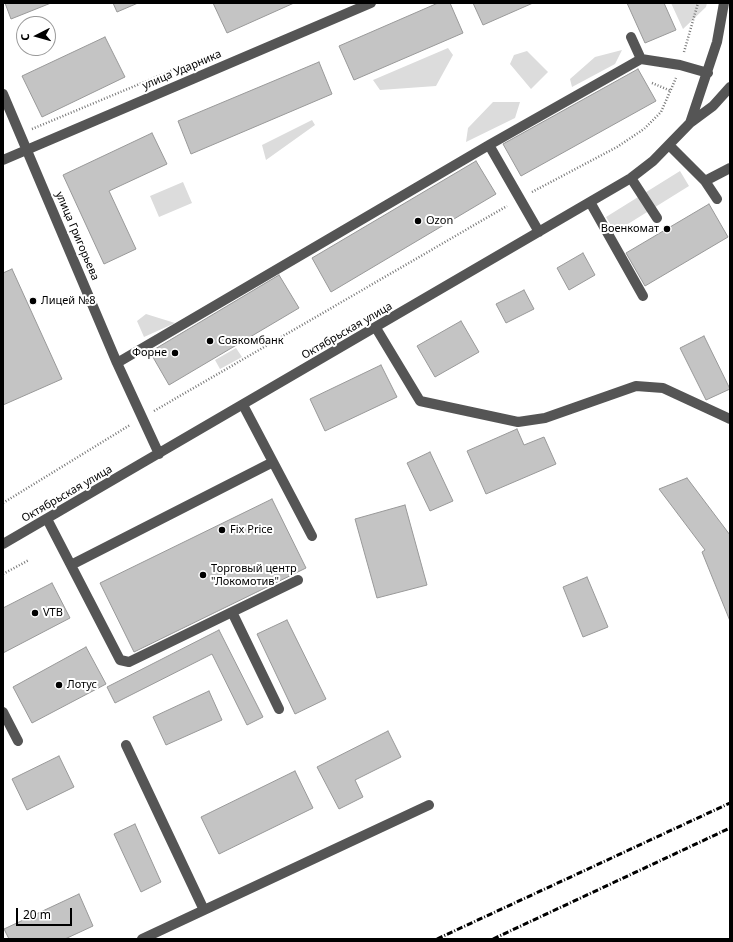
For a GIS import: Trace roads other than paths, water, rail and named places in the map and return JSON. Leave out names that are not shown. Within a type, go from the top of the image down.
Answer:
[{"type":"street","name":"улица Ударника","points":[[3,160],[371,3]]},
{"type":"street","name":"Октябрьская улица","points":[[690,122],[708,73],[717,42],[724,3]]},
{"type":"street","points":[[729,3],[730,8]]},
{"type":"street","points":[[632,37],[641,59]]},
{"type":"street","points":[[118,363],[489,145],[641,59],[680,65],[708,73]]},
{"type":"street","name":"Октябрьская улица","points":[[3,544],[160,454],[631,178],[653,161],[690,122],[713,106],[730,87]]},
{"type":"street","name":"улица Григорьева","points":[[3,94],[21,133],[118,363],[142,418],[160,454]]},
{"type":"street","points":[[489,145],[540,232]]},
{"type":"street","points":[[669,145],[706,181],[717,199]]},
{"type":"street","points":[[706,181],[730,168]]},
{"type":"street","points":[[631,178],[657,218]]},
{"type":"street","points":[[590,202],[643,296]]},
{"type":"street","points":[[376,328],[420,401],[518,422],[545,418],[636,386],[663,388],[730,419]]},
{"type":"street","points":[[243,405],[312,536]]},
{"type":"street","points":[[71,565],[273,462]]},
{"type":"street","points":[[47,519],[120,660],[129,662],[298,580]]},
{"type":"street","points":[[232,612],[279,709]]},
{"type":"street","points":[[3,712],[18,741]]},
{"type":"street","points":[[126,746],[204,910]]},
{"type":"street","points":[[142,939],[429,805]]},
{"type":"railway","points":[[437,939],[730,803]]},
{"type":"railway","points":[[493,939],[730,828]]},
{"type":"place","name":"Ozon","points":[[418,221]]},
{"type":"place","name":"Военкомат","points":[[667,229]]},
{"type":"place","name":"Лицей №8","points":[[33,301]]},
{"type":"place","name":"Совкомбанк","points":[[210,341]]},
{"type":"place","name":"Форне","points":[[175,353]]},
{"type":"place","name":"Fix Price","points":[[222,530]]},
{"type":"place","name":"Торговый центр \"Локомотив\"","points":[[203,575]]},
{"type":"place","name":"VTB","points":[[35,613]]},
{"type":"place","name":"Лотус","points":[[59,685]]}]
